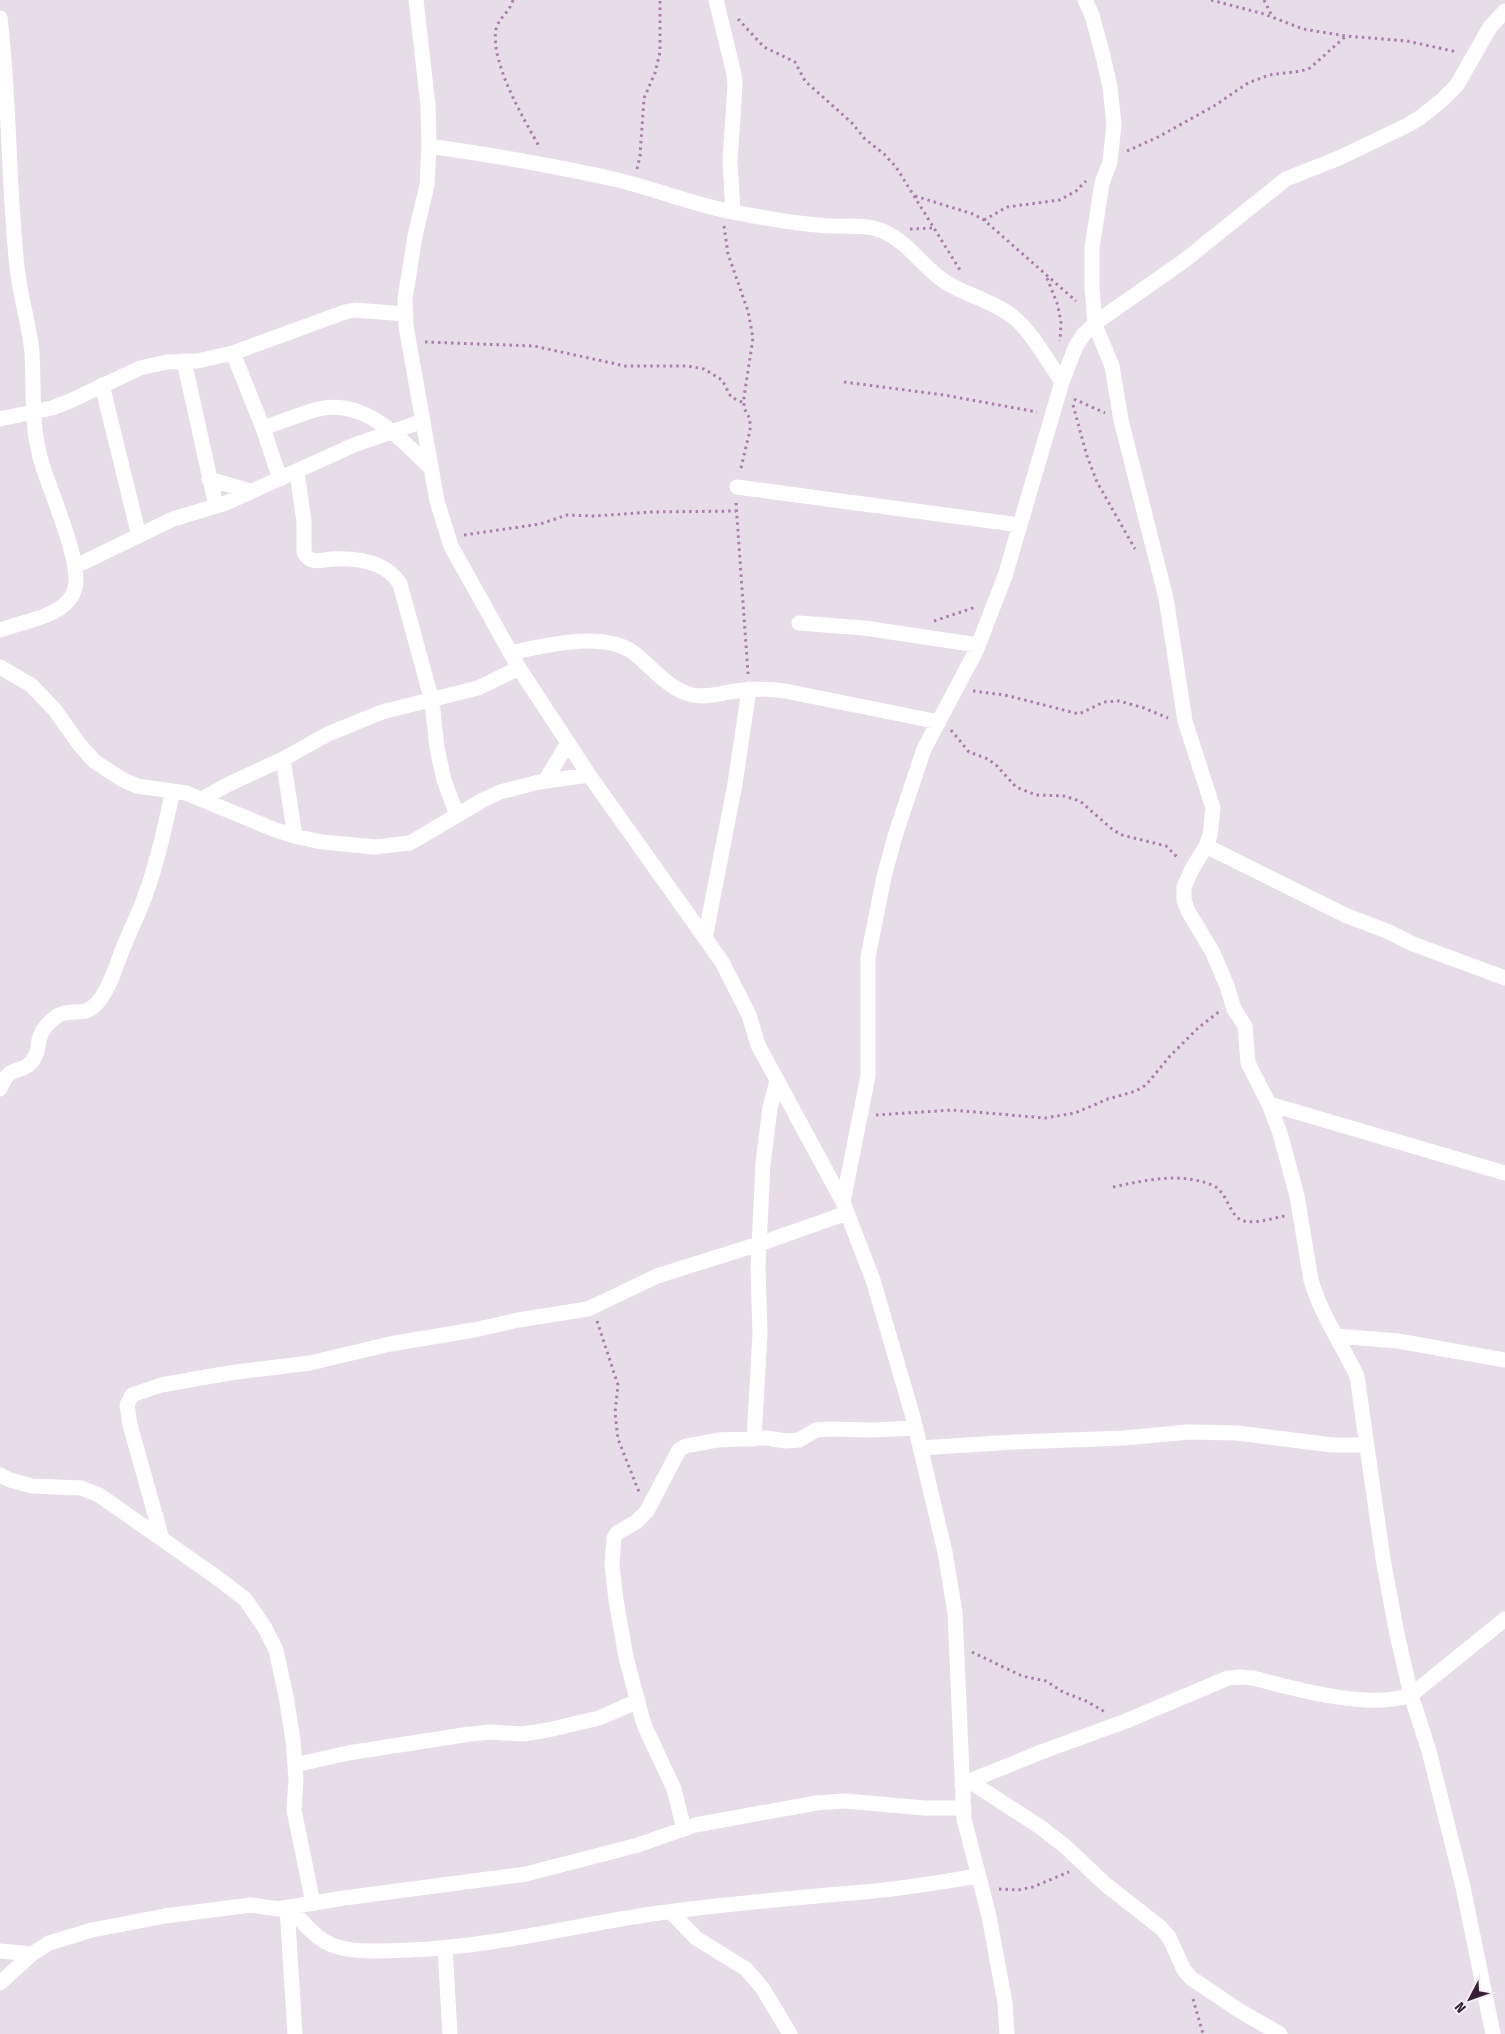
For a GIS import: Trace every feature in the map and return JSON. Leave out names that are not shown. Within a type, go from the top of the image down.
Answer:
[{"type":"street","points":[[416,0],[428,105],[429,146],[427,185],[415,236],[405,299],[409,342],[431,468],[448,537],[451,546],[519,668],[589,775],[722,962],[749,1015],[758,1045],[845,1208],[873,1280],[915,1428],[945,1552],[955,1613],[965,1783],[964,1819],[989,1916],[1005,2003],[1007,2034]]},
{"type":"street","points":[[1085,0],[1092,15],[1110,87],[1114,125],[1110,162],[1102,183],[1092,248],[1094,320],[1112,366],[1121,420],[1166,598],[1186,723],[1213,808],[1213,822],[1206,846],[1188,878],[1184,887],[1184,893],[1188,911],[1213,953],[1227,986],[1232,1005],[1245,1026],[1250,1069],[1269,1104],[1280,1133],[1301,1214],[1310,1280],[1323,1314],[1357,1376],[1363,1409],[1366,1445],[1380,1524],[1383,1559],[1410,1695],[1429,1751],[1497,2032]]},
{"type":"street","points":[[717,2],[735,85],[728,211]]},
{"type":"street","points":[[845,1208],[868,1076],[868,957],[884,877],[895,836],[924,749],[957,689],[978,645],[1005,576],[1052,414],[1076,346],[1094,320],[1186,260],[1286,179],[1339,158],[1408,126],[1421,117],[1457,85],[1490,27],[1505,11]]},
{"type":"street","points":[[0,18],[6,64],[6,199],[32,351],[34,434],[40,459],[76,566],[76,586],[65,605],[48,615],[0,630]]},
{"type":"street","points":[[429,146],[550,166],[632,184],[728,211],[832,226],[856,226],[879,230],[894,237],[908,247],[936,275],[953,287],[994,305],[1013,316],[1035,343],[1062,382]]},
{"type":"street","points":[[0,420],[70,401],[140,368],[167,362],[197,361],[233,353],[345,312],[355,310],[406,314]]},
{"type":"street","points":[[233,353],[263,428],[280,479]]},
{"type":"street","points":[[184,361],[216,506]]},
{"type":"street","points":[[102,386],[139,536]]},
{"type":"street","points":[[263,428],[319,409],[347,408],[375,418],[393,432],[431,468]]},
{"type":"street","points":[[76,566],[173,519],[216,506],[297,472],[354,445],[423,421]]},
{"type":"street","points":[[297,472],[304,522],[304,552],[306,556],[314,561],[337,559],[371,562],[386,568],[395,576],[400,584],[432,701],[437,748],[457,815]]},
{"type":"street","points":[[209,478],[250,491]]},
{"type":"street","points":[[737,487],[1020,525]]},
{"type":"street","points":[[799,623],[864,628],[978,645]]},
{"type":"street","points":[[510,653],[570,641],[614,643],[632,652],[672,685],[693,695],[722,694],[749,689],[784,691],[939,722]]},
{"type":"street","points":[[0,667],[31,685],[46,699],[84,750],[107,771],[137,786],[173,791],[202,798],[273,829],[295,836],[345,845],[397,846],[419,839],[457,815],[500,792],[545,781],[589,775]]},
{"type":"street","points":[[202,798],[227,784],[283,759],[328,734],[382,712],[478,688],[519,668]]},
{"type":"street","points":[[705,938],[735,784],[749,689]]},
{"type":"street","points":[[545,781],[568,743]]},
{"type":"street","points":[[283,759],[295,836]]},
{"type":"street","points":[[0,1089],[4,1077],[10,1072],[29,1064],[34,1059],[40,1038],[51,1022],[62,1014],[86,1012],[100,999],[113,976],[148,888],[173,791]]},
{"type":"street","points":[[1206,846],[1347,916],[1387,931],[1412,944],[1505,978]]},
{"type":"street","points":[[754,1438],[760,1334],[758,1267],[764,1164],[770,1108],[778,1081]]},
{"type":"street","points":[[1269,1104],[1505,1172]]},
{"type":"street","points":[[162,1539],[130,1425],[127,1405],[132,1395],[161,1385],[229,1373],[310,1363],[390,1344],[593,1307],[657,1276],[759,1244],[845,1208]]},
{"type":"street","points":[[1336,1336],[1398,1341],[1505,1360]]},
{"type":"street","points":[[684,1829],[674,1789],[644,1727],[626,1657],[616,1600],[612,1549],[618,1533],[636,1522],[647,1511],[679,1450],[686,1446],[718,1440],[754,1438],[786,1441],[799,1440],[816,1430],[915,1428]]},
{"type":"street","points":[[920,1448],[1124,1438],[1189,1432],[1237,1434],[1332,1445],[1366,1445]]},
{"type":"street","points":[[0,1475],[32,1486],[81,1488],[100,1495],[245,1599],[265,1628],[276,1650],[293,1740],[295,1765],[294,1810],[313,1903]]},
{"type":"street","points":[[965,1783],[1122,1722],[1228,1678],[1240,1677],[1335,1697],[1389,1701],[1410,1695],[1505,1619]]},
{"type":"street","points":[[295,1765],[348,1753],[470,1734],[490,1732],[523,1734],[548,1730],[600,1718],[638,1702]]},
{"type":"street","points":[[965,1783],[1039,1826],[1066,1846],[1117,1895],[1143,1912],[1161,1928],[1169,1937],[1184,1970],[1198,1983],[1280,2034]]},
{"type":"street","points":[[0,1984],[32,1954],[49,1943],[92,1930],[156,1918],[250,1905],[278,1909],[526,1874],[638,1845],[695,1825],[816,1802],[845,1801],[925,1808],[964,1808]]},
{"type":"street","points":[[288,1907],[304,1924],[328,1944],[339,1948],[356,1950],[390,1951],[445,1948],[494,1942],[671,1912],[800,1896],[980,1881]]},
{"type":"street","points":[[288,1907],[295,2034]]},
{"type":"street","points":[[671,1912],[696,1938],[746,1969],[763,1989],[790,2034]]},
{"type":"street","points":[[445,1948],[450,2034]]},
{"type":"street","points":[[0,1951],[32,1954]]},
{"type":"path","points":[[513,0],[511,9],[496,27],[495,43],[508,86],[550,166]]},
{"type":"path","points":[[632,184],[640,156],[644,98],[655,72],[660,52],[660,0]]},
{"type":"path","points":[[1211,0],[1272,17],[1303,29],[1346,36],[1406,41],[1475,56]]},
{"type":"path","points":[[1264,0],[1272,17]]},
{"type":"path","points":[[717,2],[744,24],[764,47],[795,62],[805,81],[852,123],[865,139],[890,160],[961,273]]},
{"type":"path","points":[[1110,162],[1134,147],[1158,137],[1214,106],[1248,83],[1269,75],[1310,68],[1346,36]]},
{"type":"path","points":[[984,220],[1006,207],[1060,200],[1076,191],[1088,180]]},
{"type":"path","points":[[914,196],[973,214],[984,220],[1094,320]]},
{"type":"path","points":[[728,211],[728,254],[748,311],[753,338],[744,403],[744,408],[750,419],[750,430],[737,487],[736,511],[749,689]]},
{"type":"path","points":[[1046,275],[1057,302],[1061,321],[1060,344],[1069,363]]},
{"type":"path","points":[[409,342],[534,346],[625,366],[688,366],[712,372],[722,380],[726,391],[731,397],[744,403]]},
{"type":"path","points":[[844,382],[1052,414]]},
{"type":"path","points":[[1121,420],[1071,398],[1087,456],[1097,482],[1138,554]]},
{"type":"path","points":[[448,537],[540,524],[567,515],[595,516],[651,512],[736,511]]},
{"type":"path","points":[[928,624],[995,600]]},
{"type":"path","points":[[957,689],[1005,695],[1079,714],[1104,702],[1119,701],[1186,723]]},
{"type":"path","points":[[939,722],[950,729],[969,752],[988,759],[997,766],[1016,788],[1036,795],[1071,797],[1080,801],[1113,830],[1122,835],[1166,846],[1179,860],[1188,878]]},
{"type":"path","points":[[860,1115],[952,1110],[1045,1118],[1075,1113],[1108,1099],[1136,1091],[1146,1085],[1166,1060],[1198,1028],[1217,1013],[1232,1005]]},
{"type":"path","points":[[1114,1187],[1168,1177],[1182,1177],[1213,1185],[1220,1189],[1238,1219],[1244,1221],[1254,1222],[1301,1214]]},
{"type":"path","points":[[593,1307],[618,1384],[615,1412],[618,1439],[647,1511]]},
{"type":"path","points":[[956,1647],[973,1652],[1022,1676],[1046,1681],[1122,1722]]},
{"type":"path","points":[[980,1881],[1018,1890],[1033,1887],[1069,1872],[1079,1871],[1095,1874]]},
{"type":"path","points":[[1184,1970],[1203,2034]]}]
